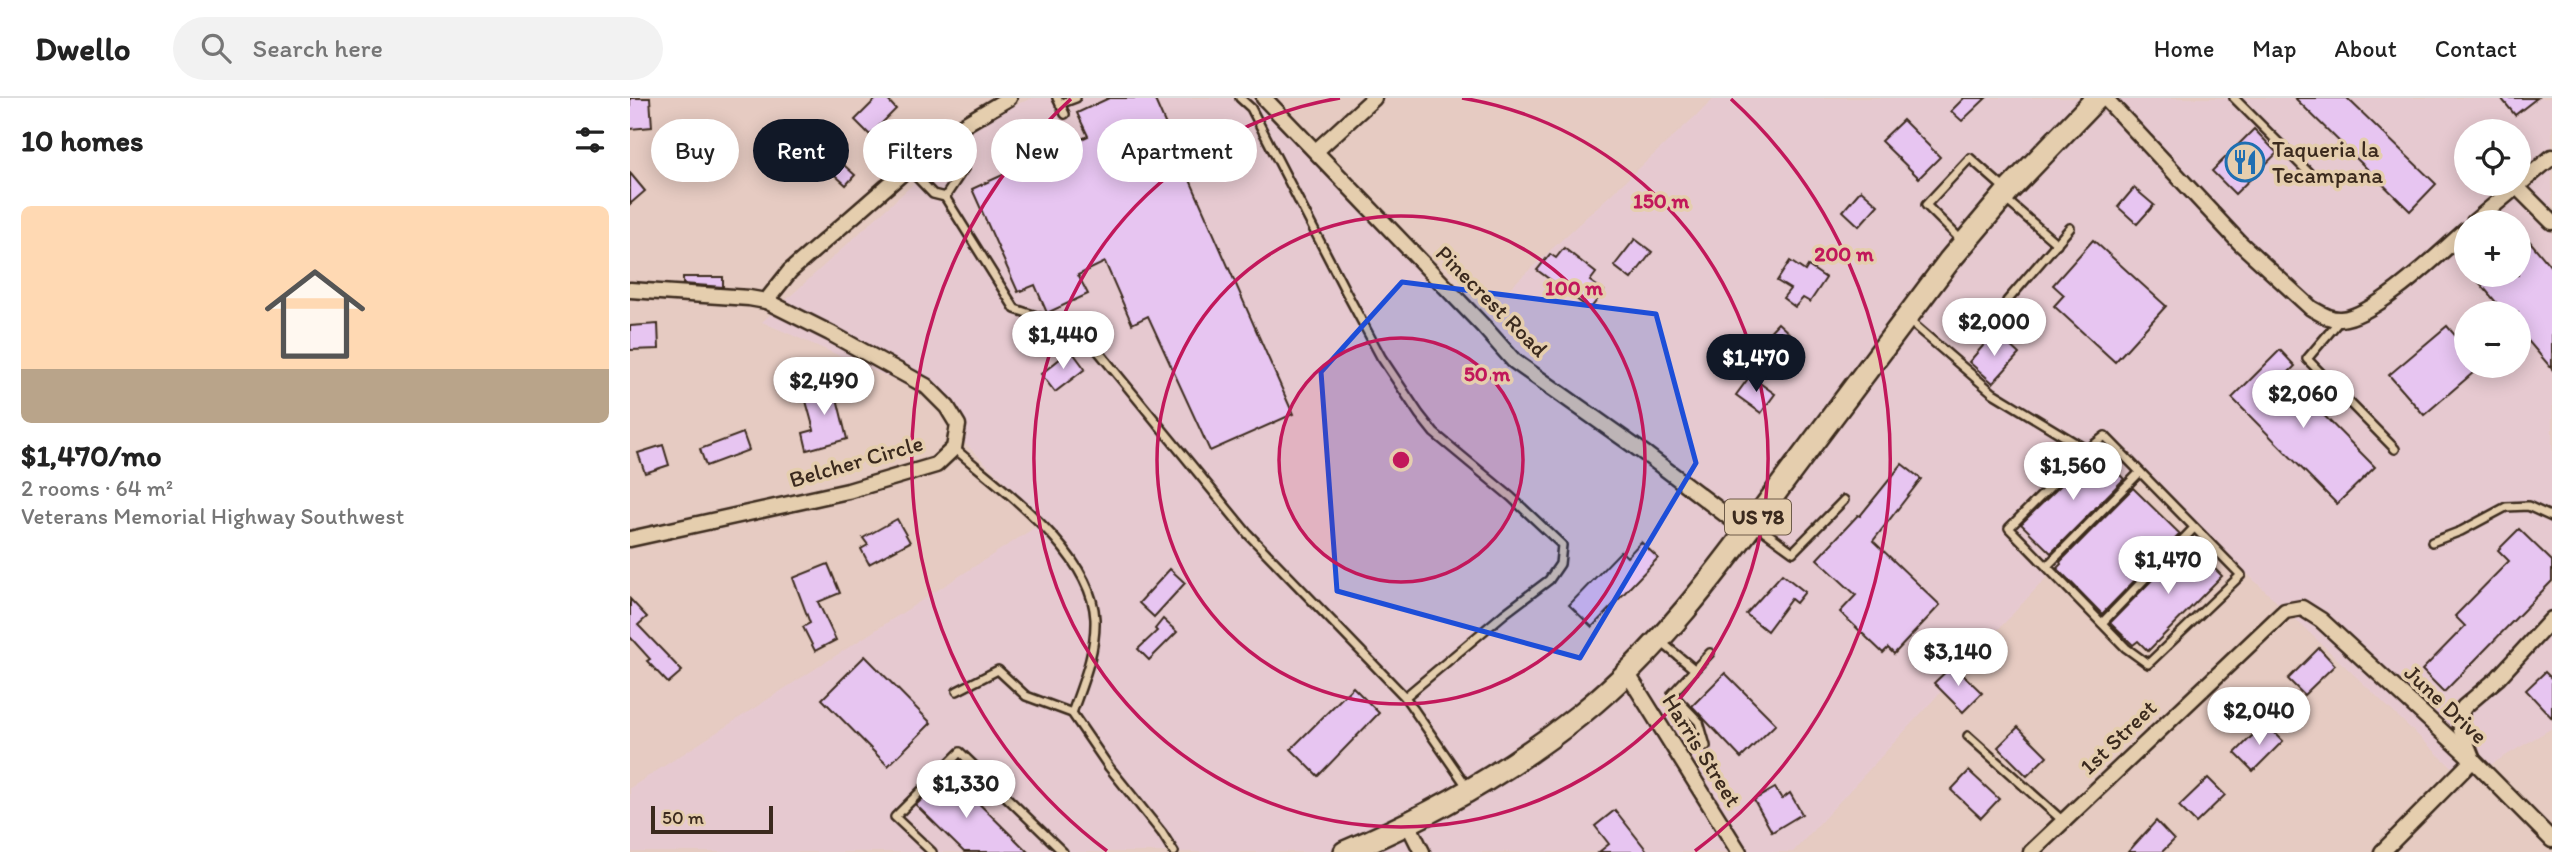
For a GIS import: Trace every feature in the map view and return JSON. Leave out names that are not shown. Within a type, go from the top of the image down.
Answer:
[{"type":"main road","name":"US 78","points":[[1345,852],[1408,824],[1470,791],[1535,749],[1629,671],[1714,575],[1964,243],[2005,193],[2097,98]]},
{"type":"street","points":[[974,119],[1009,98]]},
{"type":"street","name":"Pinecrest Road","points":[[1264,98],[1514,361],[1750,527]]},
{"type":"street","points":[[1315,151],[1374,98]]},
{"type":"street","points":[[2105,98],[2240,243],[2311,308],[2324,316],[2341,319],[2361,313],[2379,302],[2454,240]]},
{"type":"street","points":[[2531,174],[2552,157]]},
{"type":"street","points":[[766,301],[790,271],[892,182]]},
{"type":"street","points":[[2488,210],[2504,196]]},
{"type":"street","points":[[2526,196],[2552,222]]},
{"type":"street","name":"Belcher Circle","points":[[630,290],[766,301],[926,386],[947,407],[958,425],[954,448],[936,465],[848,491],[630,539]]},
{"type":"street","name":"June Drive","points":[[2302,608],[2321,620],[2473,760],[2552,839]]},
{"type":"street","name":"1st Street","points":[[2031,852],[2285,611],[2302,608]]},
{"type":"street","points":[[2382,852],[2473,760],[2460,730],[2460,716],[2464,707],[2498,678],[2552,619]]},
{"type":"street","name":"Harris Street","points":[[1629,671],[1630,679],[1739,852]]},
{"type":"street","points":[[1408,824],[1422,852]]},
{"type":"lane","points":[[1065,114],[1059,101],[1076,98]]},
{"type":"lane","points":[[1240,98],[1251,108],[1381,357],[1419,414],[1434,433],[1511,497],[1562,545],[1560,564],[1549,580],[1405,697]]},
{"type":"lane","points":[[2234,98],[2309,173]]},
{"type":"lane","points":[[1964,243],[1926,205],[1970,158],[2057,244]]},
{"type":"lane","points":[[921,182],[933,194],[945,198],[1015,309],[1076,329],[1094,346],[1248,534],[1405,697],[1470,791]]},
{"type":"lane","points":[[945,198],[955,182]]},
{"type":"lane","points":[[2007,301],[2070,228]]},
{"type":"lane","points":[[1906,318],[1993,393],[2087,450]]},
{"type":"lane","points":[[2341,319],[2307,359],[2395,449]]},
{"type":"lane","points":[[2105,436],[2140,472],[2241,575],[2148,664],[2126,648],[2009,528],[2087,450],[2105,436]]},
{"type":"lane","points":[[954,448],[1024,508],[1071,556],[1088,587],[1095,618],[1091,658],[1072,713]]},
{"type":"lane","points":[[2047,566],[2140,472]]},
{"type":"lane","points":[[1750,527],[1793,552],[1844,500]]},
{"type":"lane","points":[[2432,542],[2461,531],[2506,507],[2528,506],[2552,517]]},
{"type":"lane","points":[[2102,623],[2194,528]]},
{"type":"lane","points":[[1658,640],[1694,669]]},
{"type":"lane","points":[[1683,706],[1687,727],[1706,746],[1699,722],[1672,694],[1710,653]]},
{"type":"lane","points":[[957,691],[998,670],[1026,696],[1072,713],[1109,767],[1174,852]]},
{"type":"lane","points":[[1968,736],[2063,821]]},
{"type":"lane","points":[[932,852],[895,817],[960,752],[1063,852]]},
{"type":"highlighted area","points":[[1402,282],[1656,314],[1696,463],[1580,658],[1337,591],[1321,372]]},
{"type":"shaded area","points":[[1034,98],[1251,98],[1473,322],[1715,98],[2552,98],[2552,728],[2465,780],[2142,474],[1793,852],[630,852],[630,788],[1045,521],[953,432],[930,395],[762,322],[915,182],[977,182],[977,126],[991,113]]},
{"type":"building","points":[[630,98],[650,98],[651,127],[630,129]]},
{"type":"building","points":[[877,98],[886,98],[896,109],[886,119],[863,119],[863,128],[855,120]]},
{"type":"building","points":[[1109,98],[1154,98],[1163,119],[1097,119],[1097,182],[1191,182],[1293,414],[1210,451],[1148,316],[1132,324],[1105,262],[1078,275],[1088,294],[1047,313],[1035,285],[1018,292],[972,189],[991,180],[1083,182],[1083,138],[1088,136],[1083,119],[1080,119],[1077,113]]},
{"type":"building","points":[[1964,98],[1986,98],[1962,121],[1951,111]]},
{"type":"building","points":[[2295,98],[2347,98],[2436,184],[2410,211]]},
{"type":"building","points":[[2501,98],[2537,98],[2515,115]]},
{"type":"building","points":[[1903,120],[1940,157],[1919,178],[1881,141]]},
{"type":"building","name":"Taqueria la Tecampana","points":[[2254,129],[2277,153],[2235,194],[2212,171]]},
{"type":"building","points":[[849,170],[855,175],[849,182]]},
{"type":"building","points":[[630,173],[645,191],[630,204]]},
{"type":"building","points":[[2134,188],[2154,205],[2137,224],[2118,207]]},
{"type":"building","points":[[1861,190],[1878,205],[1859,226],[1843,211]]},
{"type":"building","points":[[1635,239],[1652,252],[1631,279],[1614,266]]},
{"type":"building","points":[[2093,240],[2166,306],[2115,362],[2054,306],[2064,295],[2053,285]]},
{"type":"building","points":[[2531,243],[2552,268],[2552,369],[2531,344],[2531,301],[2495,301],[2483,287],[2531,287]]},
{"type":"building","points":[[1564,248],[1596,273],[1590,281],[1604,291],[1590,309],[1537,270],[1550,254],[1556,258]]},
{"type":"building","points":[[1790,261],[1805,271],[1808,266],[1826,278],[1810,302],[1803,298],[1795,307],[1783,298],[1790,289],[1777,281]]},
{"type":"building","points":[[683,277],[723,277],[723,287],[683,284]]},
{"type":"building","points":[[1778,323],[1801,344],[1784,363],[1775,355],[1778,351],[1764,338]]},
{"type":"building","points":[[658,324],[659,349],[630,350],[630,326]]},
{"type":"building","points":[[2447,326],[2454,334],[2454,378],[2467,378],[2424,415],[2389,375]]},
{"type":"building","points":[[1995,332],[2019,354],[1993,383],[1969,362]]},
{"type":"building","points":[[1071,350],[1085,369],[1055,392],[1041,374]]},
{"type":"building","points":[[2280,350],[2295,366],[2285,376],[2375,467],[2337,504],[2232,398]]},
{"type":"building","points":[[1750,376],[1775,394],[1761,413],[1736,395]]},
{"type":"building","points":[[833,382],[847,439],[807,450],[803,433],[814,430],[803,390]]},
{"type":"building","points":[[743,433],[749,450],[706,466],[700,449]]},
{"type":"building","points":[[663,445],[669,465],[645,473],[638,453]]},
{"type":"building","points":[[2096,451],[2124,479],[2051,553],[2021,524]]},
{"type":"building","points":[[1902,464],[1921,479],[1873,541],[1940,605],[1894,654],[1888,648],[1883,653],[1840,612],[1856,595],[1817,559],[1858,515],[1860,516]]},
{"type":"building","points":[[2133,488],[2180,534],[2102,614],[2057,568]]},
{"type":"building","points":[[897,519],[910,542],[869,564],[861,549],[868,545],[863,538]]},
{"type":"building","points":[[2519,529],[2552,561],[2552,581],[2444,692],[2422,670],[2465,626],[2455,616],[2509,561],[2498,550]]},
{"type":"building","points":[[2195,539],[2217,560],[2212,566],[2222,576],[2148,651],[2138,641],[2133,645],[2110,623]]},
{"type":"building","points":[[1641,542],[1658,558],[1592,627],[1569,605],[1621,551],[1627,557]]},
{"type":"building","points":[[828,564],[840,593],[818,602],[836,640],[815,651],[803,627],[810,623],[793,578]]},
{"type":"building","points":[[1170,569],[1185,583],[1154,617],[1139,603]]},
{"type":"building","points":[[1782,574],[1805,592],[1796,603],[1791,599],[1767,631],[1746,614]]},
{"type":"building","points":[[630,599],[647,617],[638,625],[682,671],[668,683],[647,661],[650,659],[630,637]]},
{"type":"building","points":[[1163,619],[1177,632],[1149,660],[1138,649],[1157,631],[1155,629]]},
{"type":"building","points":[[2319,648],[2335,665],[2304,695],[2288,679]]},
{"type":"building","points":[[865,656],[931,723],[888,766],[822,699]]},
{"type":"building","points":[[1953,665],[1982,693],[1963,712],[1934,683]]},
{"type":"building","points":[[2545,672],[2552,679],[2552,718],[2526,690]]},
{"type":"building","points":[[1725,673],[1776,724],[1741,758],[1692,706]]},
{"type":"building","points":[[1353,687],[1379,713],[1318,776],[1291,749]]},
{"type":"building","points":[[2265,723],[2283,741],[2253,771],[2235,753]]},
{"type":"building","points":[[2018,727],[2047,756],[2027,776],[1998,747]]},
{"type":"building","points":[[1969,771],[1999,799],[1981,818],[1951,790]]},
{"type":"building","points":[[948,773],[1028,852],[964,852],[916,805]]},
{"type":"building","points":[[2208,778],[2225,795],[2196,823],[2179,806]]},
{"type":"building","points":[[1775,788],[1782,799],[1790,793],[1802,814],[1772,832],[1754,800]]},
{"type":"building","points":[[1615,810],[1648,852],[1599,852],[1609,844],[1595,826]]},
{"type":"building","points":[[2156,821],[2174,840],[2162,852],[2128,852]]},
{"type":"place","name":"Taqueria la Tecampana","points":[[2245,162]]}]
